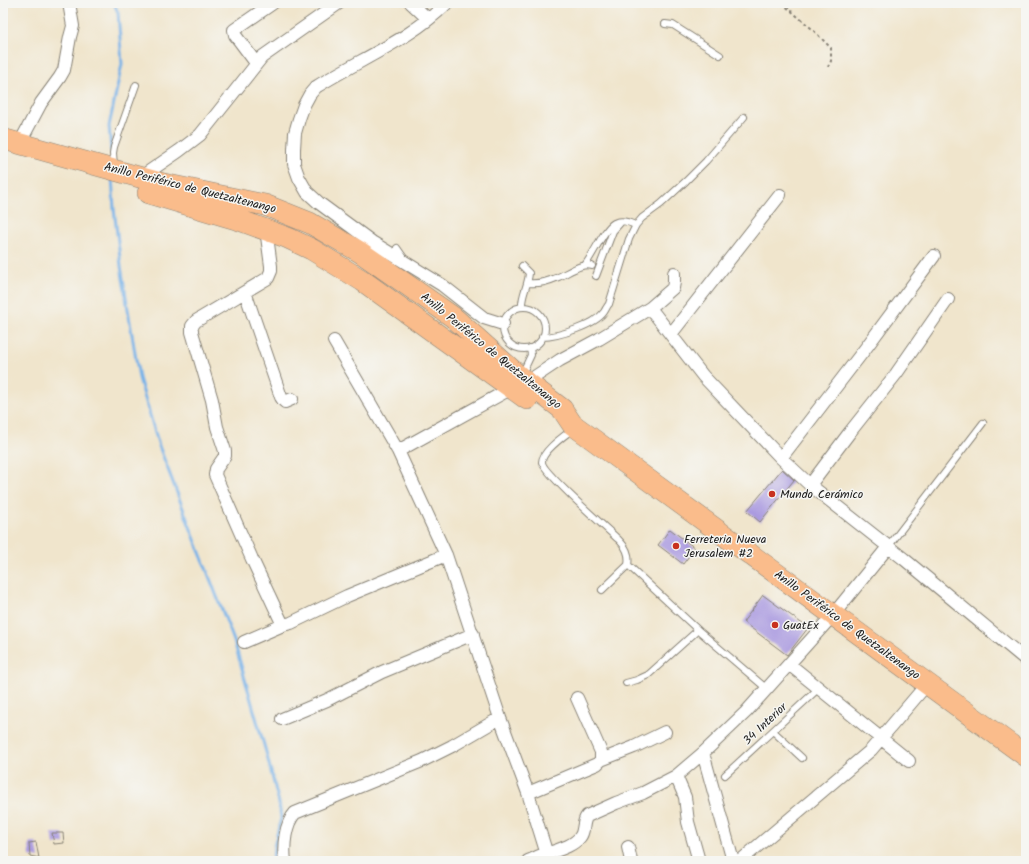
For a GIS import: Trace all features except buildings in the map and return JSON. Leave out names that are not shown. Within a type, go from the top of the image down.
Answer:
[{"type":"highway","name":"Anillo Periférico de Quetzaltenango","points":[[12,142],[118,175],[266,229],[311,249],[334,262],[437,333],[520,382],[562,409],[574,425],[1026,756]]},
{"type":"highway","name":"Anillo Periférico de Quetzaltenango","points":[[3,153],[265,205],[310,223],[345,242],[435,304],[476,337],[520,382]]},
{"type":"street","points":[[12,142],[24,135],[41,103],[64,70],[73,26],[69,3]]},
{"type":"street","points":[[256,62],[235,36],[234,31],[273,3]]},
{"type":"street","points":[[118,175],[179,151],[200,135],[256,62],[266,53],[305,28],[339,3]]},
{"type":"street","points":[[411,3],[428,19]]},
{"type":"street","points":[[447,3],[402,39],[316,87],[310,94],[302,112],[296,133],[294,164],[299,178],[307,192],[319,203],[372,242],[442,285],[484,318],[503,324]]},
{"type":"street","points":[[671,334],[780,195]]},
{"type":"street","points":[[266,229],[271,266],[270,275],[268,278],[196,321],[192,326],[192,332],[212,400],[217,427],[225,451],[225,456],[216,469],[215,475],[252,559],[283,624]]},
{"type":"street","points":[[781,458],[934,256]]},
{"type":"street","points":[[398,451],[599,339],[650,308],[673,288],[674,273]]},
{"type":"street","points":[[246,292],[281,397],[285,402],[292,399]]},
{"type":"street","points":[[810,485],[896,374],[948,299]]},
{"type":"street","points":[[650,308],[703,376],[781,458],[810,485],[1026,660]]},
{"type":"street","points":[[476,337],[484,318]]},
{"type":"street","points":[[334,341],[398,451],[446,555],[500,718],[528,793],[548,857]]},
{"type":"street","points":[[528,861],[548,857],[553,852],[576,841],[582,834],[587,816],[643,793],[676,776],[704,753],[733,726],[767,689],[833,615],[888,547]]},
{"type":"street","points":[[244,642],[283,624],[291,623],[347,596],[446,555]]},
{"type":"street","points":[[282,719],[326,700],[382,672],[473,634]]},
{"type":"street","points":[[789,664],[909,760]]},
{"type":"street","points":[[740,861],[858,763],[882,739],[927,684]]},
{"type":"street","points":[[577,698],[601,752],[600,760]]},
{"type":"street","points":[[285,861],[286,838],[289,822],[295,813],[422,761],[452,746],[500,718]]},
{"type":"street","points":[[528,793],[597,764],[600,760],[634,747],[665,732]]},
{"type":"street","points":[[704,753],[733,861]]},
{"type":"street","points":[[676,776],[685,797],[692,839],[699,861]]},
{"type":"street","points":[[628,847],[631,861]]},
{"type":"lane","points":[[665,24],[673,25],[720,55]]},
{"type":"lane","points":[[118,175],[113,159],[114,147],[136,85]]},
{"type":"lane","points":[[542,337],[552,337],[568,333],[597,319],[604,313],[609,304],[629,239],[635,225],[674,193],[696,171],[744,117]]},
{"type":"lane","points":[[596,276],[613,232],[621,222]]},
{"type":"lane","points":[[528,283],[535,284],[557,278],[585,265],[614,223],[628,222],[635,225]]},
{"type":"lane","points":[[397,248],[410,265]]},
{"type":"lane","points":[[585,265],[592,266]]},
{"type":"lane","points":[[522,266],[529,273],[528,283],[522,299],[522,307]]},
{"type":"lane","points":[[522,307],[529,308],[536,312],[544,323],[544,330],[539,342],[530,348],[522,349],[509,343],[503,331],[503,324],[506,317],[510,312],[522,307]]},
{"type":"lane","points":[[520,382],[531,355],[530,348]]},
{"type":"lane","points":[[888,547],[982,424]]},
{"type":"lane","points":[[574,425],[548,450],[542,460],[542,464],[554,479],[623,544],[628,555],[628,565],[602,590]]},
{"type":"lane","points":[[628,565],[698,630],[767,689]]},
{"type":"lane","points":[[626,683],[648,675],[698,630]]},
{"type":"lane","name":"34 Interior","points":[[725,775],[819,688]]},
{"type":"lane","points":[[773,731],[802,758]]},
{"type":"path","points":[[782,3],[812,28],[831,48],[831,61],[828,67]]},
{"type":"waterway","points":[[111,151],[109,126],[122,64],[118,13],[114,3]]},
{"type":"waterway","points":[[112,176],[114,209],[121,266],[139,378],[159,446],[234,641],[266,752],[279,803],[281,818],[274,847],[273,861]]},
{"type":"place","name":"Mundo Cerámico","points":[[772,494]]},
{"type":"place","name":"Ferreteria Nueva Jerusalem #2","points":[[676,546]]},
{"type":"place","name":"GuatEx","points":[[775,625]]}]
